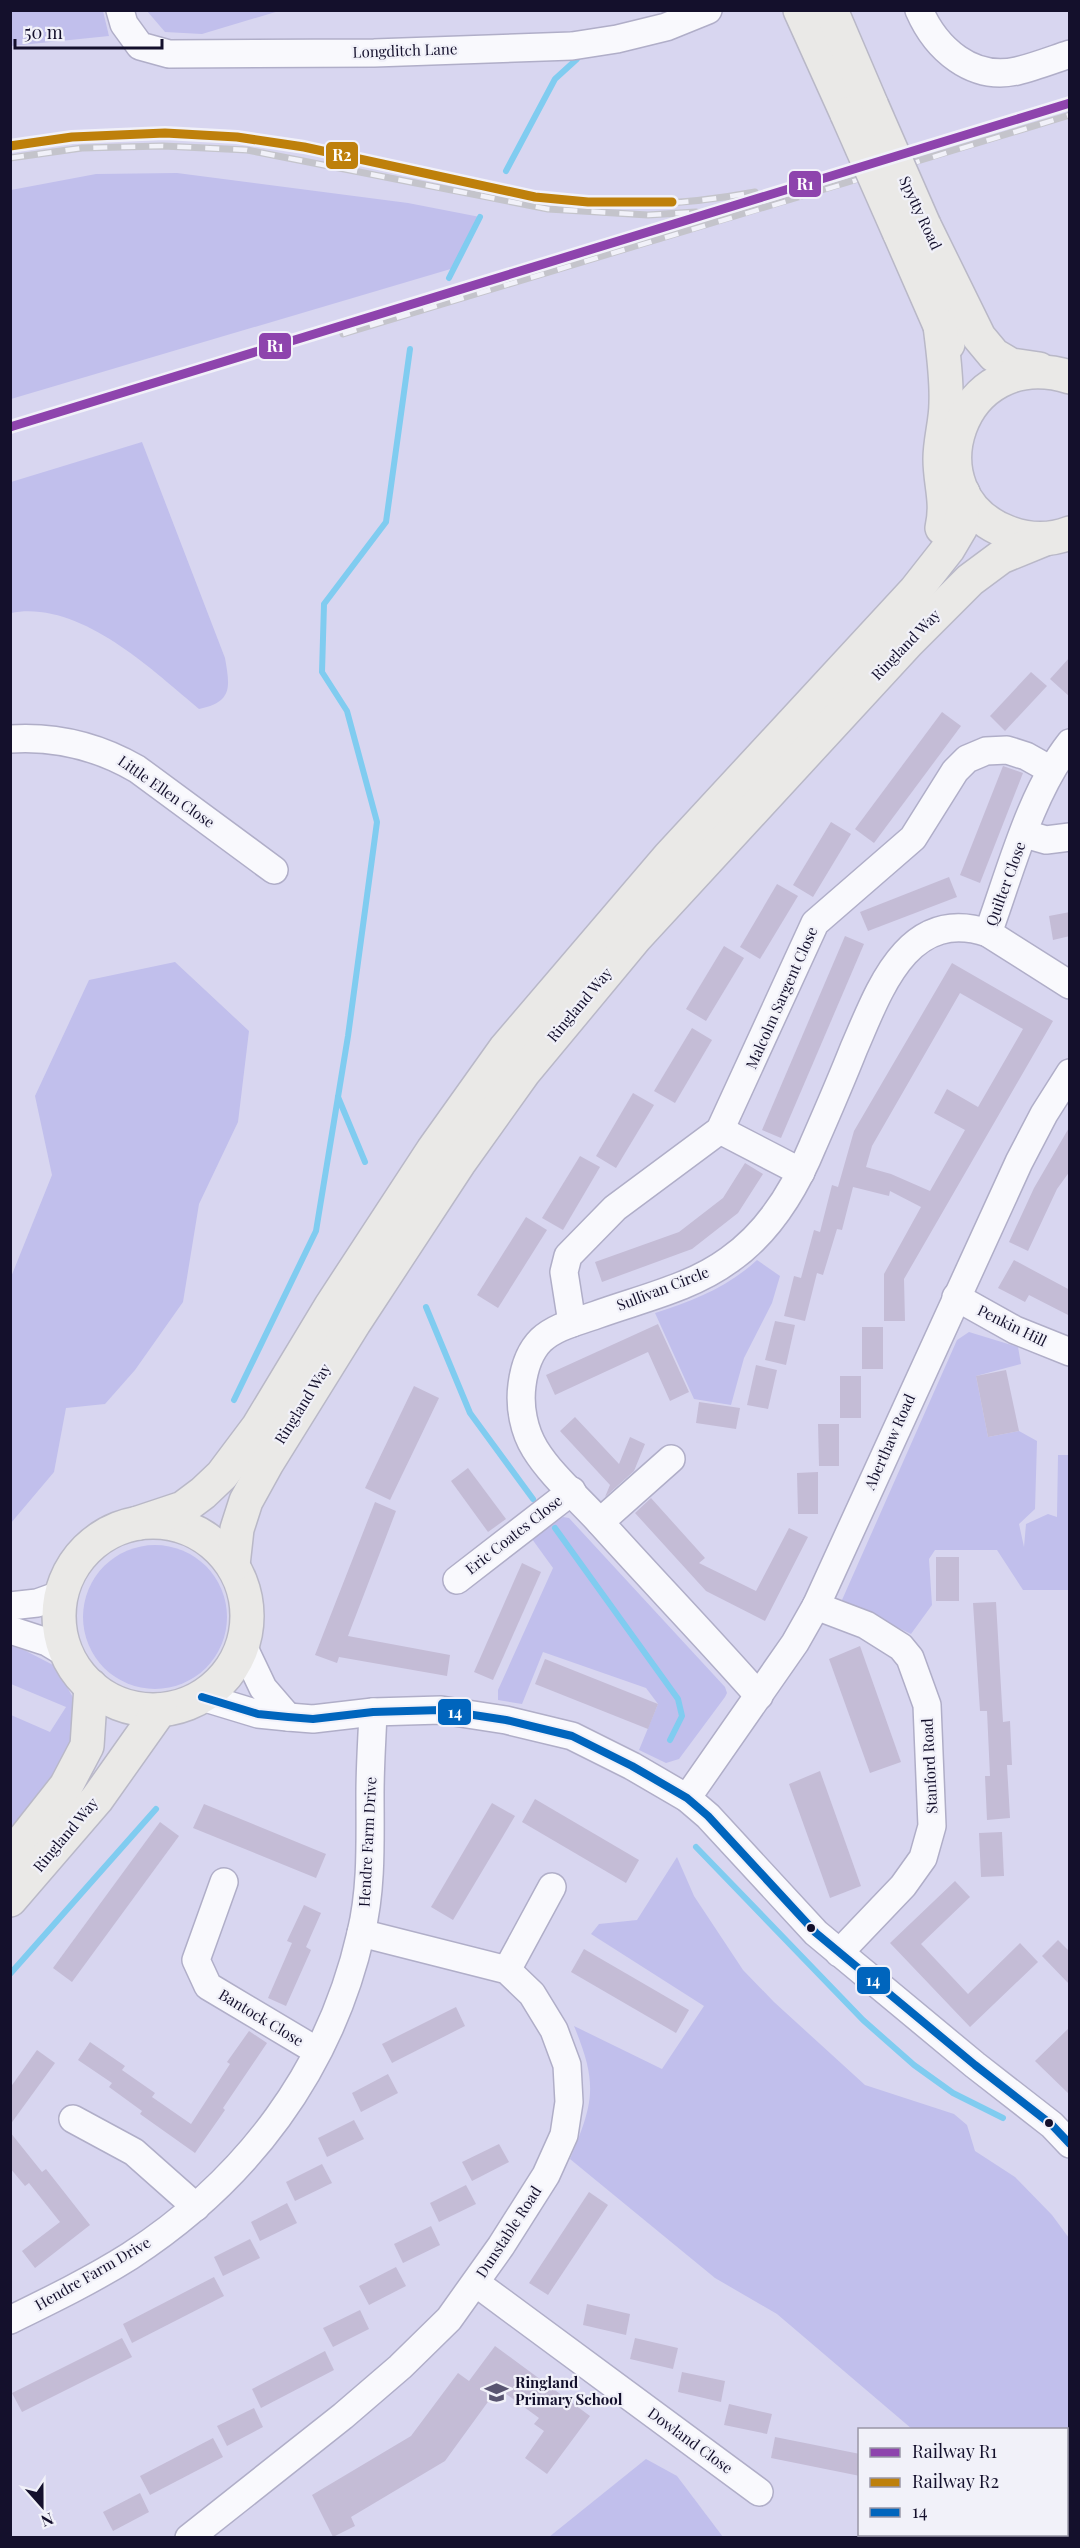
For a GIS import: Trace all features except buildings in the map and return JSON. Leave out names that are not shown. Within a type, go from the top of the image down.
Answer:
[{"type":"main road","name":"Spytty Road","points":[[800,10],[860,110],[912,228],[940,325],[957,370],[966,412]]},
{"type":"main road","name":"Spytty Road","points":[[831,10],[860,110]]},
{"type":"main road","name":"Spytty Road","points":[[912,228],[979,337],[994,356],[1011,365],[1061,374]]},
{"type":"main road","name":"Ringland Way","points":[[847,664],[857,626],[927,551],[942,529],[945,496],[941,482],[940,458],[946,406],[946,374],[940,325]]},
{"type":"main road","points":[[1057,536],[1020,537],[997,528],[978,513],[963,493],[955,466],[955,448],[956,438],[966,412],[982,392],[1003,378],[1027,371],[1061,374]]},
{"type":"main road","name":"Ringland Way","points":[[138,1523],[166,1522],[192,1530],[215,1544],[233,1565],[244,1591],[248,1619],[243,1646],[233,1666],[219,1683],[202,1697],[182,1706],[160,1710],[135,1708],[119,1703],[91,1686],[77,1672],[67,1654],[59,1624],[62,1593],[72,1568],[90,1546],[113,1531],[183,1508],[222,1475],[258,1427],[331,1306],[433,1150],[505,1049],[669,857],[915,591],[948,549],[961,527],[963,493]]},
{"type":"main road","name":"Ringland Way","points":[[233,1565],[237,1529],[246,1501],[267,1463],[354,1323],[459,1163],[524,1072],[636,937],[908,642],[970,580],[1001,557],[1057,536]]},
{"type":"main road","name":"Ringland Way","points":[[10,1857],[66,1786],[87,1746],[91,1686]]},
{"type":"main road","name":"Ringland Way","points":[[10,1900],[97,1799],[160,1710]]},
{"type":"street","name":"Longditch Lane","points":[[120,10],[130,49],[169,54],[374,53],[572,46],[617,39],[666,27],[708,10]]},
{"type":"street","points":[[919,10],[930,31],[948,52],[968,66],[980,70],[993,73],[1017,71],[1070,54]]},
{"type":"street","name":"Little Ellen Close","points":[[10,739],[43,738],[113,755],[137,769],[274,870]]},
{"type":"street","name":"Quilter Close","points":[[988,933],[1051,770],[1070,743]]},
{"type":"street","name":"Malcolm Sargent Close","points":[[572,1323],[564,1272],[568,1256],[573,1248],[615,1208],[720,1130],[815,923],[913,838],[955,771],[967,759],[986,751],[1007,750],[1026,756],[1051,770]]},
{"type":"street","name":"Quilter Close","points":[[1025,834],[1046,840],[1070,837]]},
{"type":"street","name":"Sullivan Circle","points":[[759,1696],[535,1448],[522,1413],[520,1394],[523,1375],[532,1351],[550,1333],[693,1280],[728,1261],[742,1250],[772,1217],[801,1172],[879,990],[894,964],[911,947],[938,931],[963,927],[988,933],[1070,984]]},
{"type":"street","name":"Aberthaw Road","points":[[687,1798],[795,1643],[816,1606],[1031,1137],[1070,1073]]},
{"type":"street","points":[[720,1130],[801,1172]]},
{"type":"street","name":"Penkin Hill","points":[[956,1298],[1015,1330],[1070,1352]]},
{"type":"street","points":[[600,1522],[671,1459]]},
{"type":"street","name":"Eric Coates Close","points":[[457,1580],[572,1491]]},
{"type":"street","points":[[10,1606],[37,1603],[62,1593]]},
{"type":"street","name":"Stanford Road","points":[[816,1606],[866,1625],[902,1647],[910,1659],[927,1705],[932,1826],[923,1858],[903,1886],[839,1953]]},
{"type":"street","points":[[10,1630],[47,1642],[67,1654]]},
{"type":"street","points":[[243,1646],[263,1688],[288,1717]]},
{"type":"street","points":[[202,1697],[258,1714],[313,1719],[373,1712],[441,1710],[506,1720],[572,1737],[632,1766],[687,1798],[708,1816],[816,1933],[1052,2124],[1070,2144]]},
{"type":"street","name":"Hendre Farm Drive","points":[[10,2320],[130,2256],[196,2207],[256,2148],[293,2096],[334,2018],[362,1933],[368,1888],[373,1712]]},
{"type":"street","name":"Bantock Close","points":[[224,1882],[196,1960],[208,1986],[317,2051]]},
{"type":"street","points":[[507,1970],[552,1887]]},
{"type":"street","name":"Dunstable Road","points":[[189,2538],[299,2452],[400,2367],[450,2319],[546,2175],[564,2135],[569,2102],[567,2065],[554,2030],[532,1994],[507,1970],[362,1933]]},
{"type":"street","points":[[73,2119],[134,2152],[196,2207]]},
{"type":"street","name":"Dowland Close","points":[[476,2283],[759,2492]]},
{"type":"shaded area","points":[[11,10],[103,11],[109,36],[11,46]]},
{"type":"shaded area","points":[[147,11],[279,11],[202,34],[165,32]]},
{"type":"shaded area","points":[[177,173],[408,203],[480,217],[454,268],[11,399],[11,190],[96,174]]},
{"type":"shaded area","points":[[142,442],[225,658],[228,677],[227,692],[218,702],[199,709],[136,657],[87,627],[62,617],[37,612],[11,613],[11,482]]},
{"type":"shaded area","points":[[175,962],[249,1031],[238,1122],[199,1204],[183,1302],[135,1370],[105,1404],[66,1408],[54,1472],[11,1523],[11,1277],[52,1175],[35,1096],[89,980]]},
{"type":"shaded area","points":[[757,1260],[780,1276],[772,1303],[744,1358],[731,1405],[694,1399],[655,1313],[709,1292],[746,1270]]},
{"type":"shaded area","points":[[969,1332],[1018,1347],[1021,1364],[976,1376],[988,1437],[1019,1431],[1037,1441],[1035,1509],[1019,1524],[1024,1547],[1026,1524],[1048,1514],[1057,1517],[1058,1455],[1069,1455],[1069,1590],[1023,1590],[997,1550],[935,1550],[929,1559],[932,1605],[911,1634],[842,1600],[957,1340]]},
{"type":"shaded area","points":[[563,1517],[569,1518],[725,1687],[727,1693],[725,1697],[679,1759],[666,1763],[639,1750],[658,1704],[646,1688],[543,1652],[522,1704],[498,1700],[498,1690],[553,1568],[532,1539]]},
{"type":"shaded area","points":[[155,1545],[183,1550],[206,1566],[222,1589],[227,1617],[222,1645],[206,1668],[183,1684],[155,1689],[127,1684],[104,1668],[88,1645],[83,1617],[88,1589],[104,1566],[127,1550]]},
{"type":"shaded area","points":[[11,1646],[55,1666],[79,1708],[68,1749],[52,1782],[11,1831],[11,1715],[50,1732],[66,1707],[11,1684]]},
{"type":"shaded area","points":[[677,1857],[694,1896],[743,1970],[774,2002],[865,2085],[954,2114],[967,2125],[975,2151],[1015,2177],[1052,2215],[1069,2238],[1069,2537],[966,2538],[966,2536],[1068,2536],[1068,2428],[911,2428],[777,2314],[715,2278],[570,2159],[584,2122],[590,2093],[587,2063],[574,2026],[662,2069],[704,2006],[591,1934],[599,1924],[637,1920]]},
{"type":"shaded area","points":[[646,2459],[677,2476],[723,2537],[549,2537]]},
{"type":"waterway","points":[[506,171],[555,79],[577,59]]},
{"type":"waterway","points":[[449,278],[480,217]]},
{"type":"waterway","points":[[234,1400],[316,1231],[348,1036],[377,822],[347,711],[322,672],[324,604],[386,522],[410,349]]},
{"type":"waterway","points":[[338,1097],[365,1162]]},
{"type":"waterway","points":[[426,1307],[470,1413],[533,1499]]},
{"type":"waterway","points":[[555,1528],[678,1699],[682,1716],[670,1740]]},
{"type":"waterway","points":[[10,1974],[156,1809]]},
{"type":"waterway","points":[[696,1847],[863,2020],[914,2065],[953,2093],[1003,2118]]},
{"type":"railway","points":[[10,427],[1070,103]]},
{"type":"railway","points":[[343,334],[1070,115]]},
{"type":"railway","points":[[10,146],[83,136],[194,134],[304,147],[362,158],[505,192],[589,204],[673,203],[755,192]]},
{"type":"railway","points":[[10,158],[82,148],[163,146],[247,150],[548,209],[648,215],[696,212]]},
{"type":"rail line","name":"R1","points":[[10,427],[1070,103]]},
{"type":"rail line","name":"R2","points":[[10,146],[72,137],[165,133],[237,137],[304,147],[535,197],[588,202],[672,202]]},
{"type":"transit line","name":"14","points":[[202,1697],[258,1714],[313,1719],[373,1712],[441,1710],[506,1720],[572,1736],[632,1766],[687,1798],[708,1816],[816,1933],[975,2065],[1052,2125],[1070,2144]]},
{"type":"place","name":"Ringland Primary School","points":[[497,2392]]}]
